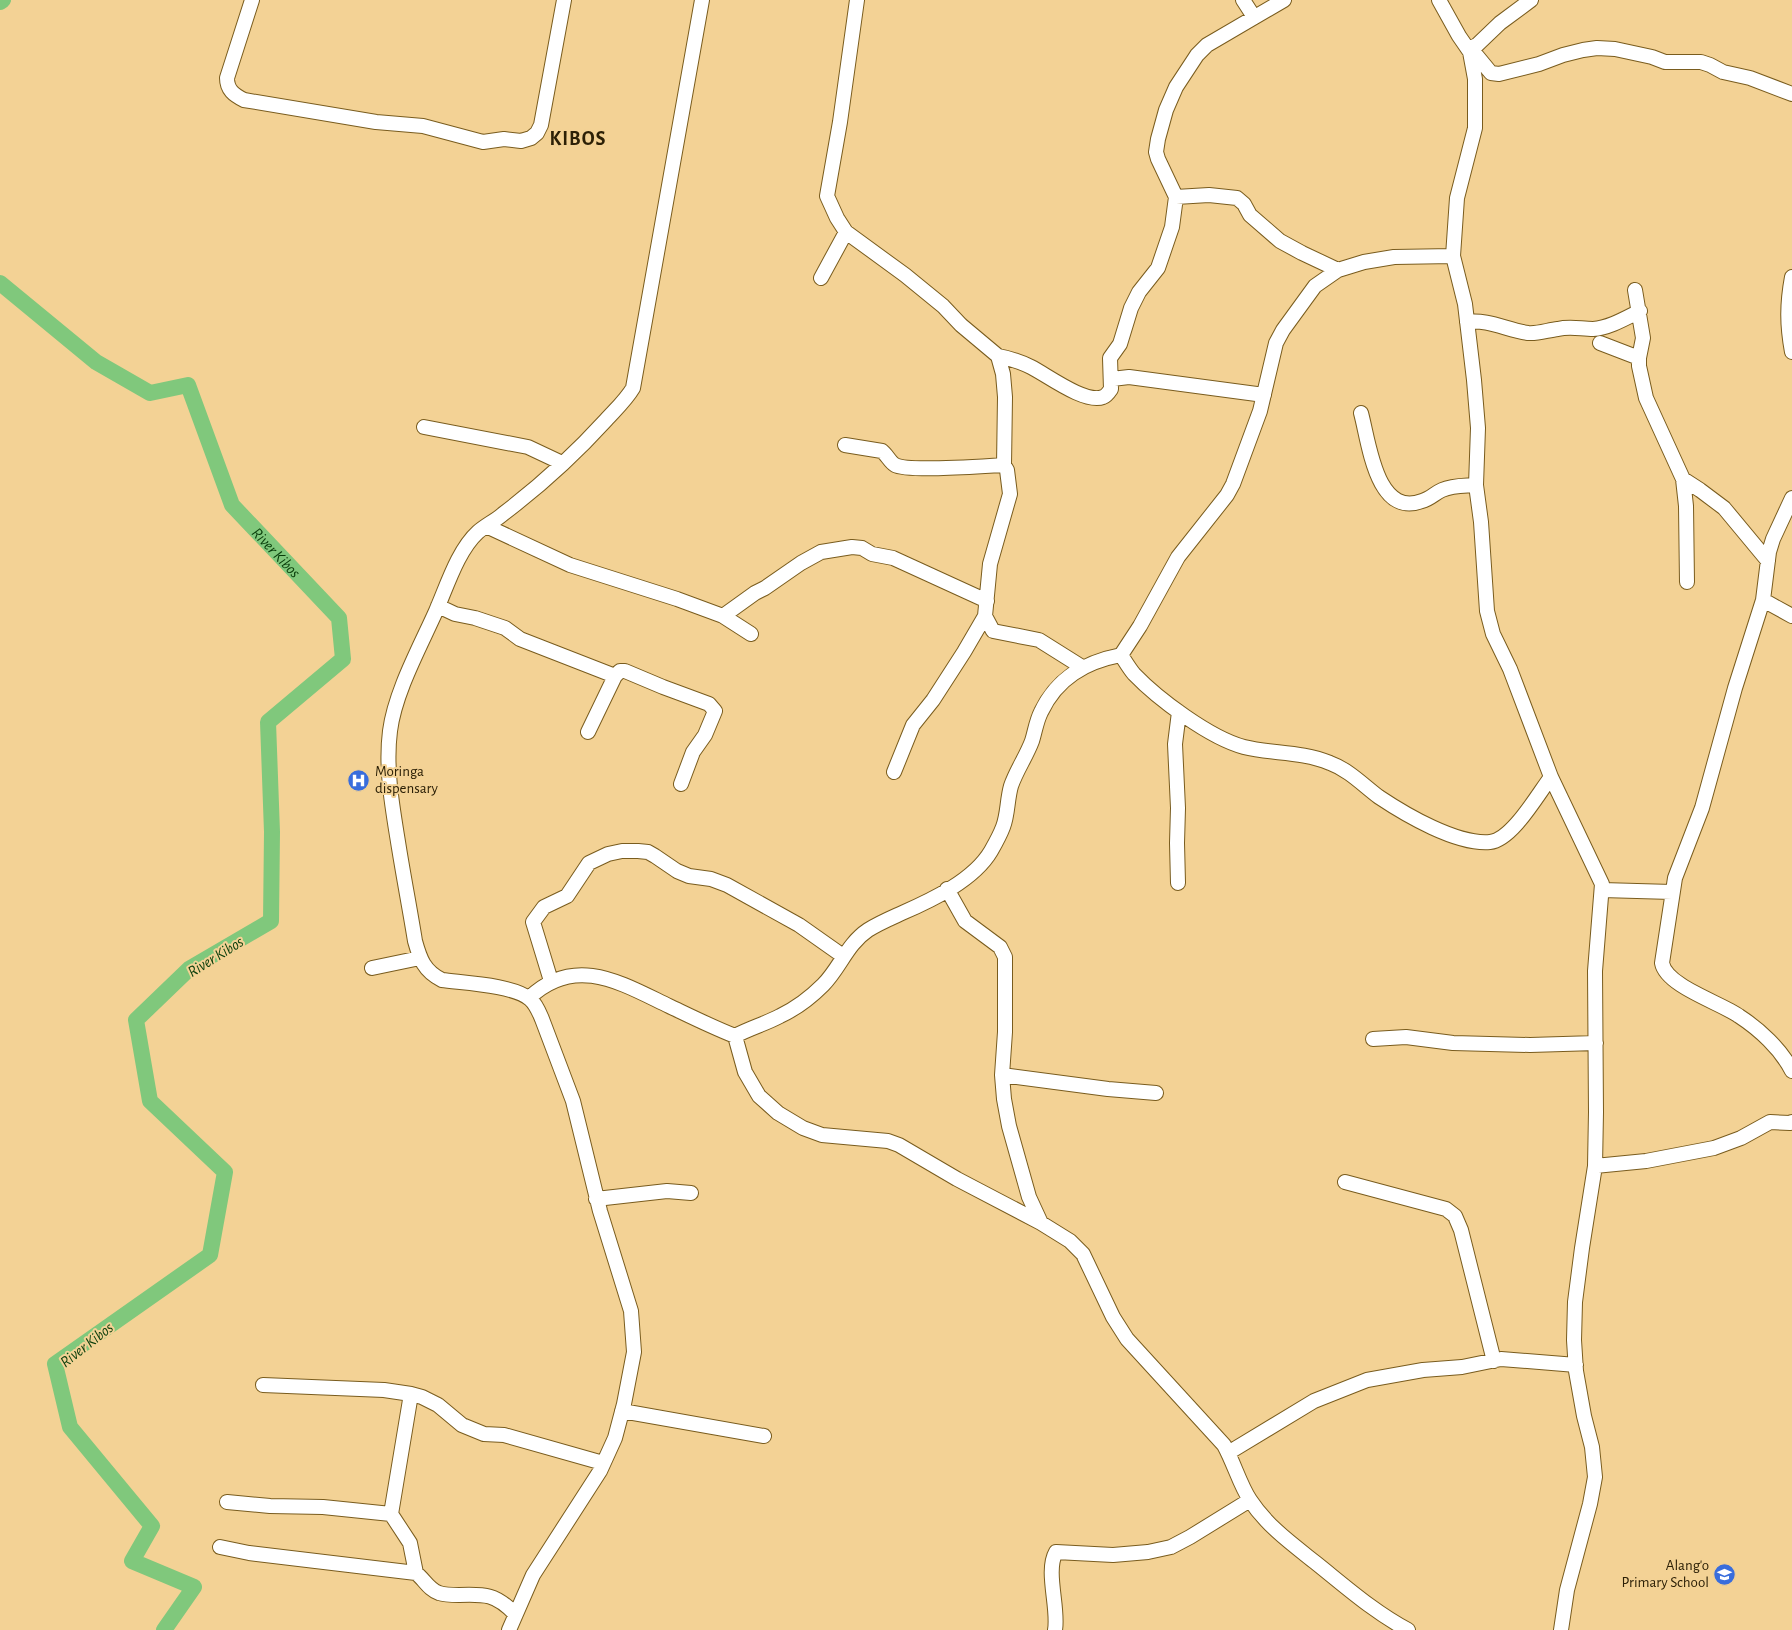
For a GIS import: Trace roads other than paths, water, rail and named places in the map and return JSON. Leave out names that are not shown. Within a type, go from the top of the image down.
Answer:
[{"type":"street","points":[[252,0],[227,78],[230,91],[236,96],[244,100],[376,122],[423,126],[483,142],[504,139],[521,141],[531,138],[537,133],[541,125],[564,0]]},
{"type":"street","points":[[509,1630],[533,1575],[574,1512],[603,1463],[615,1438],[634,1352],[633,1323],[631,1311],[596,1199],[573,1101],[536,1007],[529,998],[505,989],[442,980],[432,975],[425,968],[420,958],[415,941],[395,824],[390,782],[390,730],[396,706],[464,550],[486,526],[503,514],[587,440],[633,388],[702,0]]},
{"type":"street","points":[[857,0],[840,122],[827,196],[836,218],[846,232],[906,275],[998,356],[1031,367],[1076,392],[1098,398],[1105,396],[1111,389],[1110,358],[1120,344],[1131,308],[1139,292],[1161,262],[1172,227],[1176,197],[1156,152],[1166,110],[1176,87],[1197,55],[1207,45],[1284,0]]},
{"type":"street","points":[[1243,0],[1254,17]]},
{"type":"street","points":[[1439,0],[1469,51],[1476,90],[1475,128],[1456,198],[1453,256],[1465,304],[1478,428],[1476,485],[1481,522],[1487,611],[1493,634],[1510,669],[1551,777],[1599,878],[1602,890],[1595,971],[1594,1166],[1575,1302],[1574,1340],[1576,1365],[1584,1416],[1592,1447],[1595,1478],[1567,1590],[1561,1630]]},
{"type":"street","points":[[1469,51],[1500,23],[1531,0]]},
{"type":"street","points":[[1469,51],[1477,56],[1491,73],[1499,74],[1539,64],[1563,55],[1597,48],[1615,49],[1652,57],[1665,62],[1701,62],[1722,72],[1750,78],[1792,94]]},
{"type":"street","points":[[1176,197],[1209,196],[1237,198],[1244,204],[1250,215],[1280,241],[1302,254],[1338,270]]},
{"type":"street","points":[[821,278],[846,232]]},
{"type":"street","points":[[735,1036],[795,1008],[825,983],[853,942],[869,929],[925,902],[971,875],[991,852],[1003,827],[1011,787],[1031,742],[1041,712],[1057,689],[1082,667],[1100,659],[1121,655],[1140,626],[1178,557],[1227,495],[1233,484],[1264,395],[1273,353],[1283,330],[1315,286],[1338,270],[1364,262],[1394,257],[1453,256]]},
{"type":"street","points":[[1792,277],[1787,302],[1788,329],[1792,352]]},
{"type":"street","points":[[1635,290],[1643,338],[1639,358],[1646,398],[1683,480],[1686,506],[1687,582]]},
{"type":"street","points":[[1467,322],[1478,321],[1510,330],[1540,333],[1559,328],[1594,329],[1640,311]]},
{"type":"street","points":[[1600,343],[1639,358]]},
{"type":"street","points":[[894,772],[913,725],[937,694],[969,645],[985,616],[990,564],[1010,494],[1007,470],[1004,465],[1005,397],[1003,374],[998,356]]},
{"type":"street","points":[[1112,379],[1129,377],[1264,395]]},
{"type":"street","points":[[1361,413],[1372,460],[1386,491],[1392,498],[1401,502],[1420,502],[1443,489],[1454,486],[1476,485]]},
{"type":"street","points":[[424,427],[528,447],[562,463]]},
{"type":"street","points":[[845,445],[882,450],[894,464],[903,467],[933,468],[1004,465]]},
{"type":"street","points":[[1683,480],[1724,508],[1768,561]]},
{"type":"street","points":[[1792,498],[1773,539],[1763,600],[1735,688],[1702,808],[1675,878],[1663,950],[1663,969],[1667,974],[1681,984],[1738,1014],[1751,1024],[1774,1046],[1792,1071]]},
{"type":"street","points":[[486,526],[570,565],[677,599],[723,616],[751,634]]},
{"type":"street","points":[[723,616],[755,593],[821,552],[852,547],[862,548],[872,554],[893,558],[987,601]]},
{"type":"street","points":[[1763,600],[1792,616]]},
{"type":"street","points":[[438,606],[455,614],[475,618],[505,628],[520,638],[615,676]]},
{"type":"street","points":[[985,616],[993,631],[1039,640],[1082,667]]},
{"type":"street","points":[[1121,655],[1134,673],[1179,712],[1232,743],[1246,748],[1305,756],[1330,763],[1354,776],[1380,797],[1405,813],[1437,830],[1481,842],[1492,842],[1511,831],[1551,777]]},
{"type":"street","points":[[588,732],[615,676],[620,671],[625,671],[709,704],[714,708],[714,715],[705,735],[693,752],[681,784]]},
{"type":"street","points":[[1178,883],[1178,808],[1175,744],[1179,712]]},
{"type":"street","points":[[551,981],[533,922],[544,906],[567,896],[589,863],[608,854],[622,851],[648,852],[677,871],[689,876],[719,881],[799,925],[843,956]]},
{"type":"street","points":[[947,889],[965,921],[1000,947],[1005,957],[1005,1032],[1002,1075],[1004,1099],[1009,1126],[1029,1197],[1041,1222]]},
{"type":"street","points":[[1602,890],[1672,892]]},
{"type":"street","points":[[372,968],[420,958]]},
{"type":"street","points":[[529,998],[551,981],[560,977],[574,975],[612,979],[631,986],[735,1036],[745,1072],[759,1096],[778,1113],[803,1128],[822,1135],[888,1141],[899,1145],[966,1184],[1041,1222],[1070,1241],[1083,1254],[1113,1317],[1127,1339],[1208,1426],[1228,1453],[1250,1500],[1274,1529],[1351,1593],[1408,1630]]},
{"type":"street","points":[[1373,1040],[1406,1037],[1453,1043],[1530,1045],[1596,1043]]},
{"type":"street","points":[[1002,1075],[1108,1089],[1156,1092]]},
{"type":"street","points":[[1594,1166],[1646,1161],[1714,1148],[1741,1138],[1770,1122],[1792,1122]]},
{"type":"street","points":[[1345,1182],[1417,1200],[1446,1209],[1455,1216],[1461,1230],[1494,1361]]},
{"type":"street","points":[[596,1199],[667,1191],[691,1194]]},
{"type":"street","points":[[1228,1453],[1314,1401],[1367,1380],[1423,1370],[1462,1367],[1501,1359],[1576,1365]]},
{"type":"street","points":[[263,1385],[384,1390],[411,1394],[438,1405],[462,1425],[484,1434],[504,1436],[603,1463]]},
{"type":"street","points":[[411,1394],[391,1514],[410,1543],[416,1573],[433,1590],[439,1593],[449,1595],[487,1595],[505,1603],[515,1614]]},
{"type":"street","points":[[622,1411],[764,1436]]},
{"type":"street","points":[[1055,1630],[1056,1621],[1052,1582],[1053,1562],[1056,1552],[1113,1555],[1148,1552],[1171,1547],[1250,1500]]},
{"type":"street","points":[[227,1502],[270,1506],[323,1507],[391,1514]]},
{"type":"street","points":[[220,1547],[249,1553],[416,1573]]},
{"type":"waterway","name":"River Kibos","points":[[0,283],[96,362],[150,393],[188,385],[232,505],[339,618],[343,659],[268,722],[272,832],[271,921],[189,969],[136,1020],[150,1101],[225,1172],[210,1255],[55,1364],[70,1427],[152,1526],[132,1561],[194,1587],[164,1630]]},
{"type":"place","name":"Moringa dispensary","points":[[359,780]]},
{"type":"place","name":"Alang'o Primary School","points":[[1725,1574]]},
{"type":"district","name":"KIBOS","points":[[578,138]]}]
